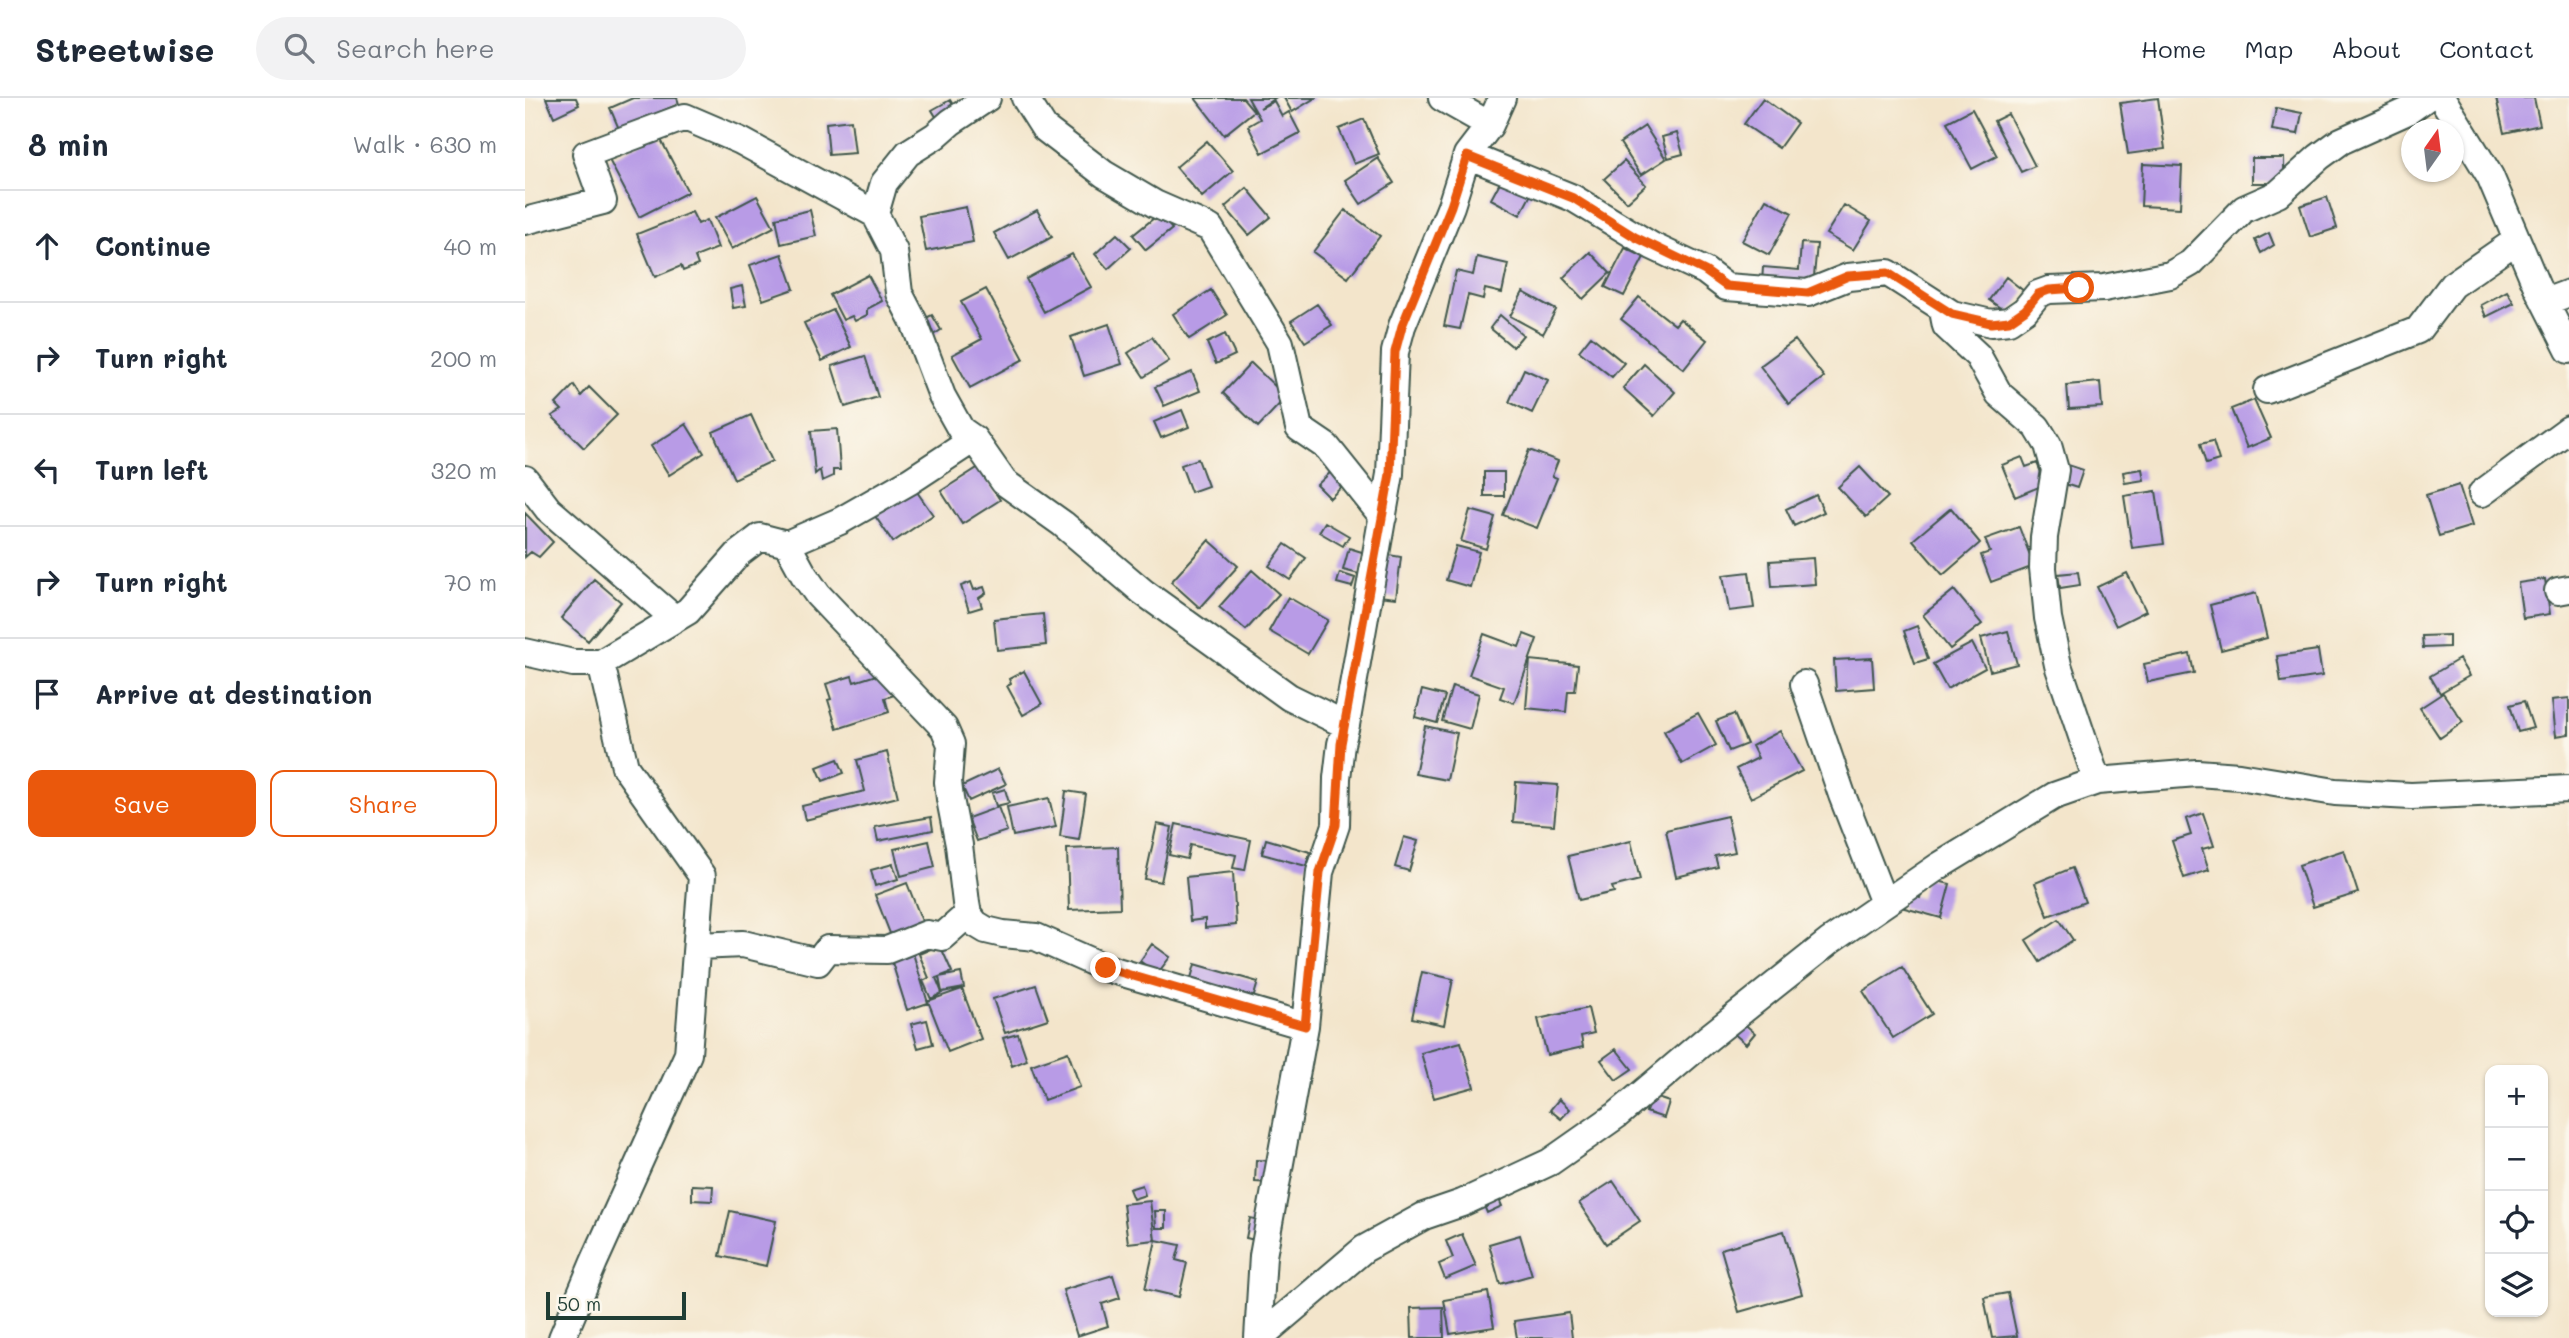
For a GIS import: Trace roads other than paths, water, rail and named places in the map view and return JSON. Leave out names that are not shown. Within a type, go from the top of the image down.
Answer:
[{"type":"street","points":[[875,214],[884,183],[908,153],[987,98]]},
{"type":"street","points":[[1025,98],[1044,128],[1104,174],[1155,204],[1210,228],[1280,343],[1299,428],[1327,447],[1383,517]]},
{"type":"street","points":[[1442,98],[1490,125]]},
{"type":"street","points":[[1259,1338],[1263,1256],[1305,1026],[1320,872],[1336,825],[1341,744],[1390,474],[1395,352],[1402,326],[1451,206],[1467,156],[1490,125],[1502,98]]},
{"type":"street","points":[[1467,156],[1573,198],[1635,237],[1705,271],[1726,286],[1808,293],[1848,276],[1888,273],[1952,314],[1991,323],[2009,321],[2025,310],[2038,294],[2049,290],[2104,288],[2170,275],[2191,263],[2245,209],[2278,194],[2341,141],[2440,99],[2490,176],[2517,240],[2557,298],[2569,351]]},
{"type":"street","points":[[525,220],[603,201],[586,154],[685,117],[741,141],[875,214],[894,251],[899,293],[914,321],[942,396],[961,429],[974,439],[1005,482],[1063,524],[1143,592],[1289,697],[1346,725]]},
{"type":"street","points":[[2267,390],[2417,330],[2452,285],[2517,240]]},
{"type":"street","points":[[1952,314],[1944,316],[1946,326],[1978,356],[1999,394],[2037,427],[2048,445],[2055,470],[2043,568],[2048,618],[2057,665],[2097,781]]},
{"type":"street","points":[[2482,493],[2569,429]]},
{"type":"street","points":[[525,652],[573,663],[601,663],[688,611],[739,553],[760,537],[787,544],[840,521],[910,481],[974,439]]},
{"type":"street","points":[[525,479],[548,509],[675,619]]},
{"type":"street","points":[[787,544],[818,596],[944,728],[951,744],[948,782],[968,914],[976,924],[986,930],[1003,934],[1036,937],[1106,968],[1305,1026]]},
{"type":"street","points":[[562,1338],[688,1055],[698,946],[702,876],[625,766],[601,663]]},
{"type":"street","points":[[1804,684],[1884,903]]},
{"type":"street","points":[[1259,1338],[1364,1249],[1424,1216],[1462,1203],[1550,1162],[1617,1115],[1794,969],[1884,903],[2054,796],[2097,781],[2197,773],[2239,776],[2335,792],[2411,796],[2569,789]]},
{"type":"street","points":[[698,946],[743,944],[818,962],[828,949],[887,950],[927,934],[942,937],[968,914]]}]
